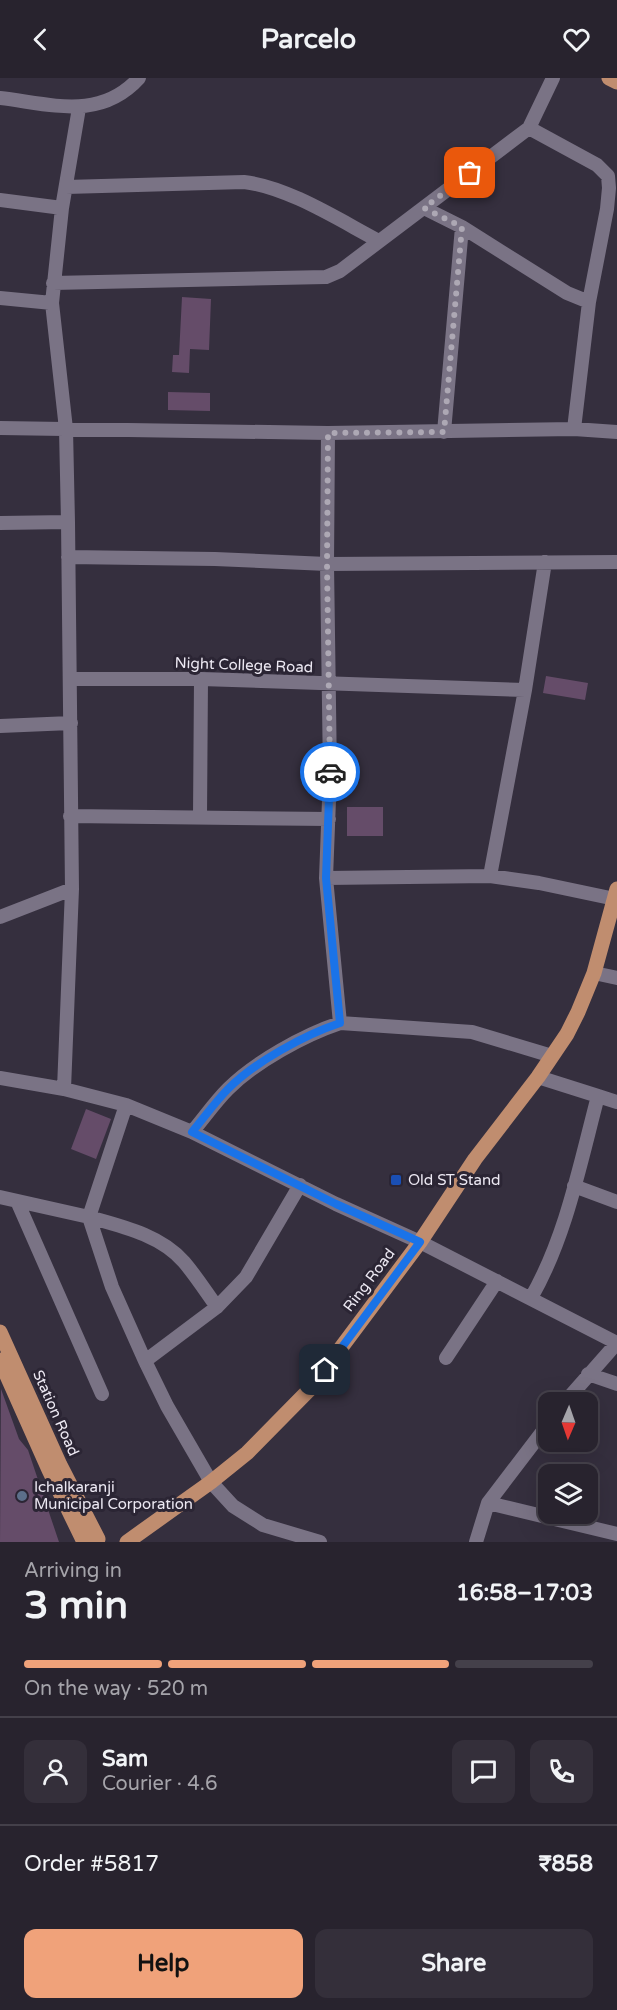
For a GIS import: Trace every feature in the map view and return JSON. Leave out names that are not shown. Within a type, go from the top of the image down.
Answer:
[{"type":"main road","points":[[609,78],[617,82]]},
{"type":"main road","name":"Ring Road","points":[[127,1542],[211,1482],[247,1453],[311,1388],[420,1242],[476,1159],[552,1056],[578,1012],[594,973],[616,894]]},
{"type":"main road","name":"Station Road","points":[[0,1332],[95,1541]]},
{"type":"main road","name":"Station Road","points":[[0,1360],[95,1541]]},
{"type":"street","points":[[0,98],[79,108],[99,105],[113,99],[132,86],[139,78]]},
{"type":"street","points":[[52,283],[326,277],[340,271],[529,128],[553,78]]},
{"type":"street","points":[[64,1089],[72,889],[71,679],[66,429],[52,303],[52,283],[79,108]]},
{"type":"street","points":[[529,128],[597,165],[608,177],[607,209],[589,302],[574,429]]},
{"type":"street","points":[[66,187],[243,182],[262,184],[283,192],[379,241]]},
{"type":"street","points":[[0,200],[62,208]]},
{"type":"street","points":[[424,208],[462,227],[567,293],[589,302]]},
{"type":"street","points":[[444,432],[462,227]]},
{"type":"street","points":[[0,298],[52,303]]},
{"type":"street","points":[[0,428],[328,433],[574,429],[617,432]]},
{"type":"street","points":[[328,433],[326,878],[340,1023]]},
{"type":"street","points":[[0,523],[68,522]]},
{"type":"street","points":[[68,558],[214,559],[327,564],[617,562]]},
{"type":"street","points":[[490,876],[525,690],[545,562]]},
{"type":"street","name":"Night College Road","points":[[71,679],[201,679],[525,690]]},
{"type":"street","points":[[200,817],[201,679]]},
{"type":"street","points":[[0,726],[71,723]]},
{"type":"street","points":[[70,816],[328,819]]},
{"type":"street","points":[[326,878],[490,876],[616,894]]},
{"type":"street","points":[[0,917],[72,889]]},
{"type":"street","points":[[594,973],[617,978]]},
{"type":"street","points":[[192,1132],[229,1088],[271,1056],[321,1029],[340,1023],[472,1032],[552,1056]]},
{"type":"street","points":[[538,1077],[617,1102]]},
{"type":"street","points":[[0,1078],[64,1089],[126,1105],[192,1132],[336,1204],[420,1242],[617,1343],[574,1392]]},
{"type":"street","points":[[531,1298],[546,1271],[574,1186],[598,1096]]},
{"type":"street","points":[[126,1105],[89,1217],[112,1287],[167,1406],[211,1482],[233,1506],[263,1525],[320,1542]]},
{"type":"street","points":[[146,1361],[217,1307],[246,1277],[300,1185]]},
{"type":"street","points":[[574,1186],[617,1202]]},
{"type":"street","points":[[0,1197],[89,1217],[143,1234],[183,1260],[217,1307]]},
{"type":"street","points":[[17,1201],[102,1394]]},
{"type":"street","points":[[446,1358],[497,1281]]},
{"type":"street","points":[[588,1374],[617,1384]]},
{"type":"street","points":[[476,1542],[488,1503],[538,1437]]},
{"type":"street","points":[[488,1503],[617,1534]]},
{"type":"building","points":[[182,297],[211,299],[209,350],[190,349],[189,373],[172,372],[173,355],[179,355]]},
{"type":"building","points":[[168,392],[210,393],[210,411],[168,410]]},
{"type":"building","points":[[546,676],[588,683],[585,700],[543,693]]},
{"type":"building","points":[[347,807],[383,807],[383,836],[347,836]]},
{"type":"building","points":[[86,1109],[111,1119],[96,1159],[71,1149]]},
{"type":"building","name":"Ichalkaranji Municipal Corporation","points":[[1,1389],[19,1439],[28,1450],[59,1542],[0,1542]]},
{"type":"way so far","points":[[330,772],[328,433],[444,432],[462,227],[424,208],[470,173]]},
{"type":"place","name":"Old ST Stand","points":[[396,1180]]},
{"type":"place","name":"Ichalkaranji Municipal Corporation","points":[[22,1496]]},
{"type":"route","points":[[325,1370],[420,1242],[336,1204],[192,1132],[229,1088],[271,1056],[321,1029],[340,1023],[326,878],[330,772]]}]
